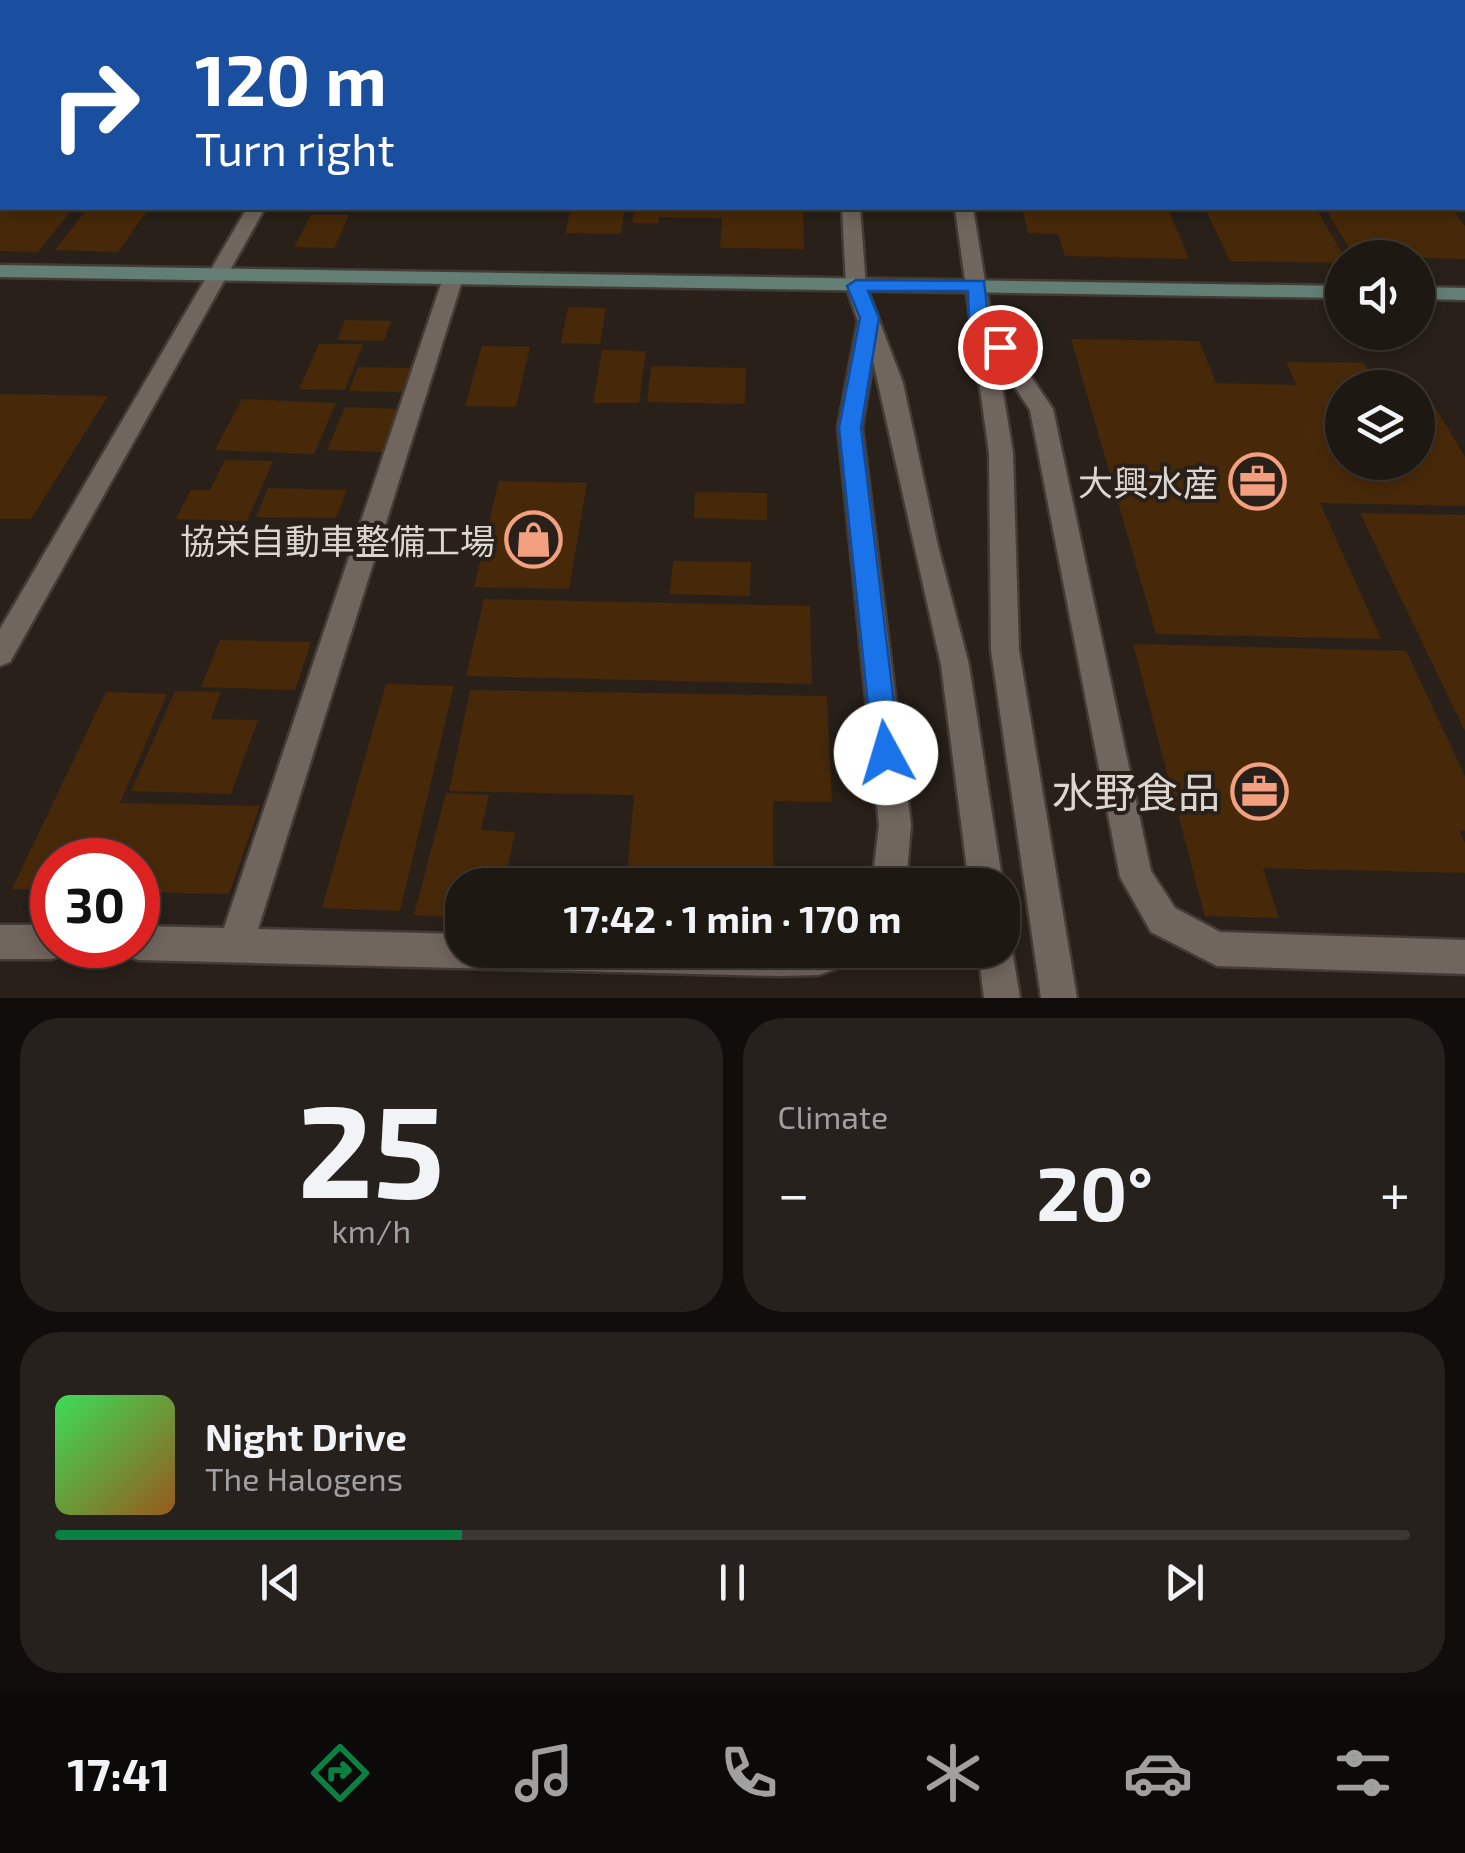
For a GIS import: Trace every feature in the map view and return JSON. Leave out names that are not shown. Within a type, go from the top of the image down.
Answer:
[{"type":"street","points":[[0,654],[255,210]]},
{"type":"street","points":[[850,210],[856,286],[892,383],[925,546],[955,664],[984,868]]},
{"type":"street","points":[[964,210],[1001,453],[1005,650],[1059,998]]},
{"type":"street","points":[[0,271],[1325,292]]},
{"type":"street","points":[[236,944],[453,278]]},
{"type":"street","points":[[1435,294],[1465,294]]},
{"type":"street","points":[[978,316],[1041,409],[1136,877],[1163,920],[1217,949],[1465,958]]},
{"type":"street","points":[[869,318],[850,428],[895,825],[890,868]]},
{"type":"street","points":[[0,942],[30,942]]},
{"type":"street","points":[[160,943],[445,950]]},
{"type":"street","points":[[998,968],[1002,998]]},
{"type":"building","points":[[0,210],[71,210],[38,252],[0,251]]},
{"type":"building","points":[[86,210],[148,210],[118,252],[55,250]]},
{"type":"building","points":[[571,210],[625,210],[621,234],[565,233]]},
{"type":"building","points":[[635,210],[803,210],[804,249],[720,248],[722,218],[659,217],[658,224],[632,223]]},
{"type":"building","points":[[1022,210],[1169,210],[1189,259],[1065,256],[1058,234],[1028,233]]},
{"type":"building","points":[[1206,210],[1317,210],[1335,240],[1325,240],[1325,263],[1230,261]]},
{"type":"building","points":[[1326,210],[1453,210],[1465,226],[1465,259],[1435,258],[1435,240],[1344,240]]},
{"type":"building","points":[[311,215],[349,215],[334,248],[294,247]]},
{"type":"building","points":[[568,307],[606,308],[600,344],[561,343]]},
{"type":"building","points":[[345,320],[391,321],[384,341],[337,340]]},
{"type":"building","points":[[1071,339],[1199,341],[1216,383],[1297,385],[1286,362],[1364,363],[1368,370],[1325,370],[1325,480],[1435,480],[1435,407],[1465,457],[1465,506],[1320,503],[1381,639],[1156,634]]},
{"type":"building","points":[[319,344],[363,344],[345,390],[299,389]]},
{"type":"building","points":[[482,346],[530,347],[516,407],[465,406]]},
{"type":"building","points":[[602,350],[646,351],[639,403],[593,403]]},
{"type":"building","points":[[651,366],[746,368],[745,404],[647,402]]},
{"type":"building","points":[[358,367],[411,368],[402,392],[349,391]]},
{"type":"building","points":[[0,394],[108,396],[31,519],[0,519]]},
{"type":"building","points":[[242,399],[336,403],[314,454],[215,450]]},
{"type":"building","points":[[345,407],[398,409],[383,452],[327,450]]},
{"type":"building","points":[[225,460],[273,461],[247,521],[176,519],[191,490],[210,490]]},
{"type":"building","points":[[499,481],[587,483],[569,589],[474,587]]},
{"type":"building","points":[[268,488],[347,490],[336,518],[256,517]]},
{"type":"building","points":[[695,492],[767,493],[767,520],[694,518]]},
{"type":"building","points":[[1360,513],[1465,515],[1465,731],[1448,696]]},
{"type":"building","points":[[673,561],[751,562],[750,596],[670,594]]},
{"type":"building","points":[[484,599],[810,606],[812,684],[466,676]]},
{"type":"building","points":[[220,640],[311,642],[295,690],[201,687]]},
{"type":"building","points":[[1133,644],[1406,651],[1465,776],[1465,831],[1459,830],[1465,843],[1465,873],[1263,868],[1279,918],[1205,916]]},
{"type":"building","points":[[386,684],[454,686],[400,911],[322,908]]},
{"type":"building","points":[[470,690],[827,696],[832,802],[773,801],[773,868],[628,868],[634,795],[449,791]]},
{"type":"building","points":[[175,691],[221,692],[211,719],[258,720],[231,794],[131,791]]},
{"type":"building","points":[[106,692],[167,694],[120,803],[260,806],[229,894],[160,892],[160,838],[36,838]]},
{"type":"building","points":[[446,793],[489,795],[481,830],[515,832],[508,868],[445,868],[445,917],[414,915]]},
{"type":"building","points":[[30,851],[30,889],[12,889]]},
{"type":"place","name":"大興水産","points":[[1257,482]]},
{"type":"place","name":"協栄自動車整備工場","points":[[534,540]]},
{"type":"place","name":"水野食品","points":[[1259,791]]},
{"type":"route","points":[[886,753],[850,428],[869,318],[856,286],[977,285],[978,316],[1000,347]]}]
